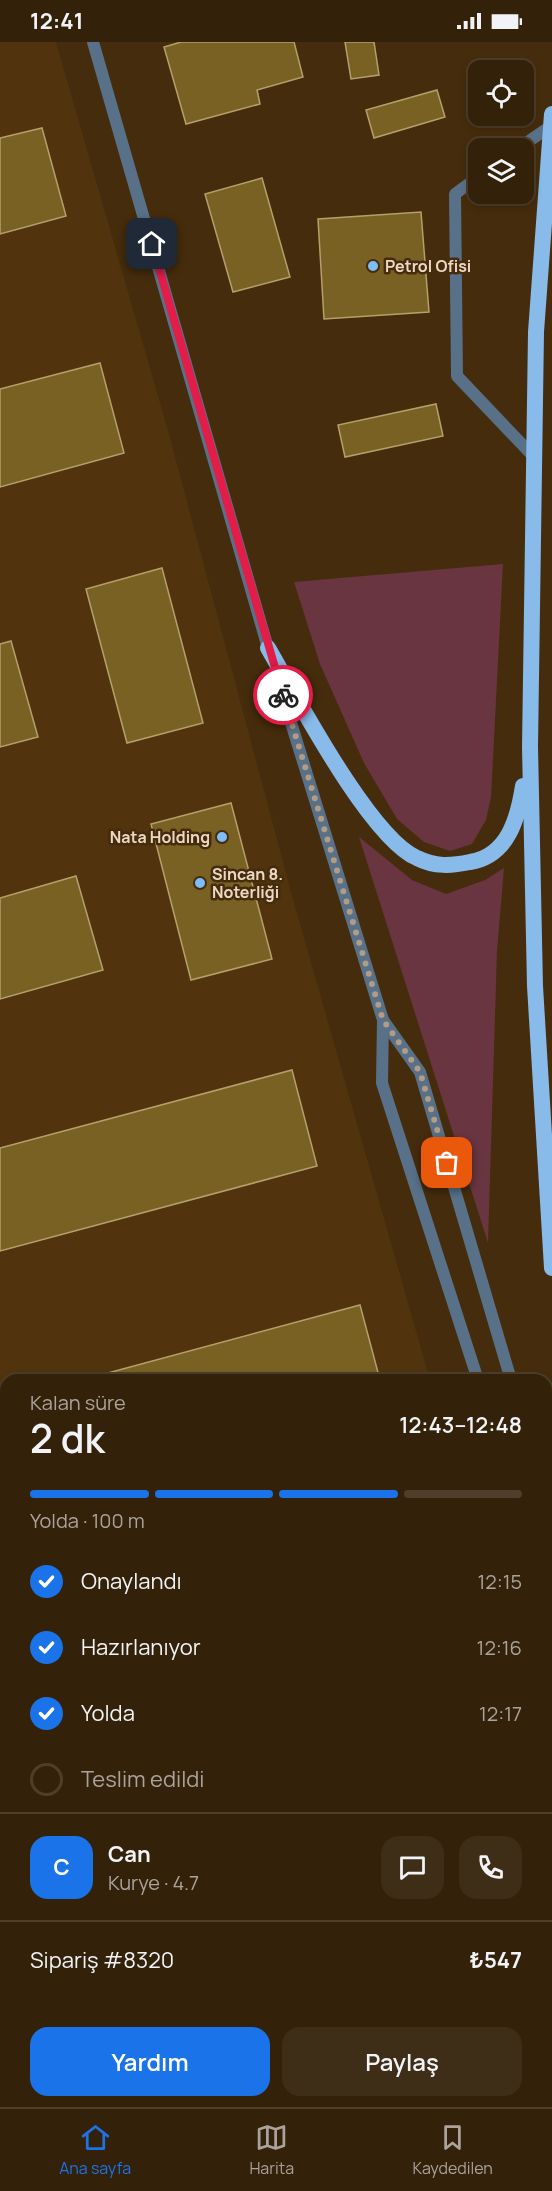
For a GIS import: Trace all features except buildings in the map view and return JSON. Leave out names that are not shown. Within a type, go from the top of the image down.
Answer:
[{"type":"highway","points":[[552,120],[536,332],[536,459],[530,747],[535,986],[552,1268]]},
{"type":"highway","points":[[268,648],[327,749],[383,832],[416,858],[446,867],[480,861],[502,844],[518,818],[530,747]]},
{"type":"street","points":[[93,42],[268,648],[383,1020],[382,1083],[476,1374]]},
{"type":"street","points":[[531,138],[552,120]]},
{"type":"street","points":[[468,184],[455,194],[457,376],[536,459]]},
{"type":"street","points":[[383,1020],[420,1072],[509,1374]]},
{"type":"shaded area","points":[[0,42],[56,42],[169,434],[293,899],[428,1374],[0,1374]]},
{"type":"shaded area","points":[[503,564],[491,797],[486,820],[472,844],[450,851],[424,842],[397,819],[364,763],[320,664],[294,582]]},
{"type":"shaded area","points":[[359,837],[412,880],[446,894],[485,880],[504,868],[497,951],[488,1243]]},
{"type":"way so far","points":[[283,695],[383,1020],[420,1072],[447,1163]]},
{"type":"place","name":"Petrol Ofisi","points":[[373,266]]},
{"type":"place","name":"Nata Holding","points":[[222,837]]},
{"type":"place","name":"Sincan 8. Noterliği","points":[[200,883]]},
{"type":"route","points":[[152,244],[283,695]]}]
